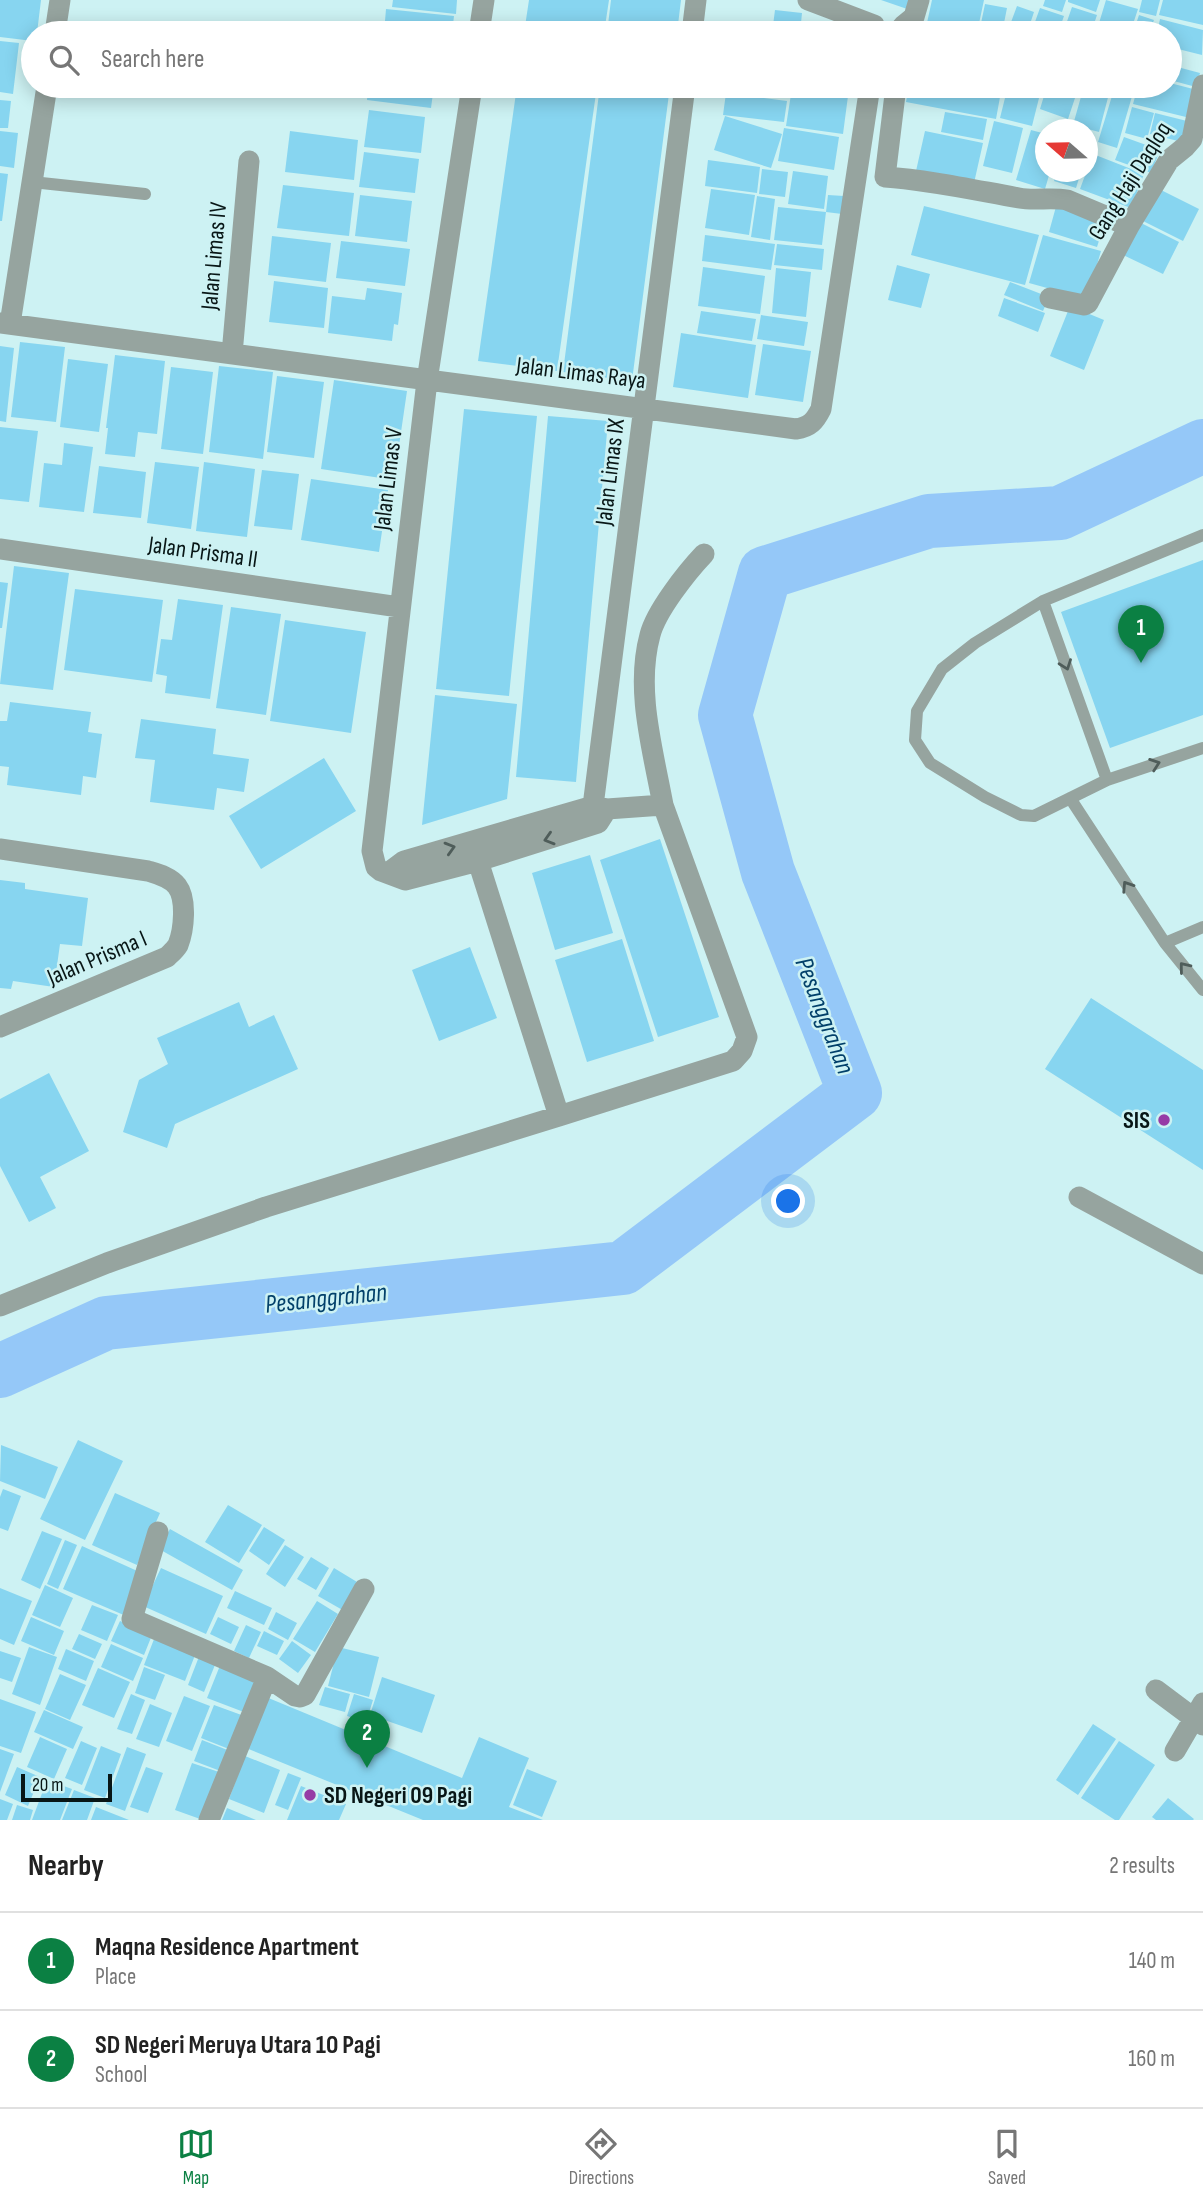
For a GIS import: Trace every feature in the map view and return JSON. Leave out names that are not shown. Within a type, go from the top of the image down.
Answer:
[{"type":"street","points":[[57,21],[61,0]]},
{"type":"street","points":[[481,21],[484,0]]},
{"type":"street","points":[[693,21],[696,0]]},
{"type":"street","points":[[808,0],[863,21]]},
{"type":"street","points":[[908,21],[914,16],[919,0]]},
{"type":"street","name":"Gang Haji Daqloq","points":[[1049,298],[1084,305],[1088,303],[1129,226],[1169,160],[1192,139],[1203,85]]},
{"type":"street","points":[[5,323],[45,98]]},
{"type":"street","name":"Jalan Limas V","points":[[388,873],[376,867],[372,850],[427,381],[470,98]]},
{"type":"street","name":"Jalan Limas IX","points":[[599,813],[684,98]]},
{"type":"street","name":"Jalan Limas Raya","points":[[5,323],[427,381],[796,429],[806,428],[815,421],[821,410],[868,98]]},
{"type":"street","points":[[894,98],[885,177],[1022,198],[1057,198],[1129,226]]},
{"type":"street","name":"Jalan Limas IV","points":[[232,354],[249,161]]},
{"type":"street","name":"Jalan Prisma II","points":[[0,549],[399,607]]},
{"type":"street","points":[[0,1306],[107,1263],[266,1207],[733,1060],[742,1051],[747,1037],[663,806],[645,704],[646,656],[650,632],[684,575],[704,554]]},
{"type":"street","points":[[388,873],[404,861],[599,813],[663,806]]},
{"type":"street","points":[[388,873],[405,880],[478,861],[599,813]]},
{"type":"street","name":"Jalan Prisma I","points":[[0,849],[148,871],[167,877],[178,886],[183,903],[181,935],[176,948],[167,957],[0,1027]]},
{"type":"street","points":[[478,861],[559,1116]]},
{"type":"street","points":[[1079,1197],[1203,1264]]},
{"type":"street","points":[[158,1532],[132,1619],[267,1677],[295,1696],[305,1695],[364,1589]]},
{"type":"street","points":[[209,1820],[267,1677]]},
{"type":"street","points":[[1156,1690],[1200,1716],[1175,1751]]},
{"type":"lane","points":[[32,182],[145,194]]},
{"type":"lane","points":[[1203,535],[1043,601],[975,643],[942,669],[917,711],[915,740],[930,763],[985,797],[1021,815],[1034,816],[1107,780],[1203,748]]},
{"type":"lane","points":[[1043,601],[1107,780]]},
{"type":"lane","points":[[1069,798],[1165,943],[1203,990]]},
{"type":"lane","points":[[1165,943],[1203,927]]},
{"type":"building","points":[[0,0],[41,0],[38,21],[21,21],[21,40],[0,37]]},
{"type":"building","points":[[393,0],[457,0],[456,14],[392,7]]},
{"type":"building","points":[[529,0],[609,0],[606,21],[526,21]]},
{"type":"building","points":[[611,0],[681,0],[678,21],[608,21]]},
{"type":"building","points":[[881,0],[917,0],[913,11]]},
{"type":"building","points":[[932,0],[984,0],[980,21],[927,21]]},
{"type":"building","points":[[1045,0],[1066,0],[1062,12],[1043,6]]},
{"type":"building","points":[[1068,0],[1100,0],[1096,12]]},
{"type":"building","points":[[1106,0],[1138,9],[1134,21],[1100,21]]},
{"type":"building","points":[[1142,0],[1160,0],[1156,16],[1139,12]]},
{"type":"building","points":[[1163,0],[1203,0],[1203,25],[1159,15]]},
{"type":"building","points":[[985,4],[1007,8],[1004,21],[981,21]]},
{"type":"building","points":[[1017,6],[1034,12],[1031,21],[1011,21]]},
{"type":"building","points":[[1072,7],[1097,15],[1095,21],[1067,21]]},
{"type":"building","points":[[1040,8],[1064,16],[1062,21],[1035,21]]},
{"type":"building","points":[[386,9],[454,16],[453,21],[385,21]]},
{"type":"building","points":[[775,10],[802,13],[801,21],[774,21]]},
{"type":"building","points":[[1139,15],[1154,20],[1154,21],[1137,21]]},
{"type":"building","points":[[1182,25],[1203,30],[1202,55],[1182,50]]},
{"type":"building","points":[[0,41],[19,43],[13,94],[0,92]]},
{"type":"building","points":[[1182,68],[1200,73],[1196,87],[1182,83]]},
{"type":"building","points":[[1182,86],[1197,90],[1190,118],[1133,104],[1135,98],[1182,98]]},
{"type":"building","points":[[367,98],[432,98],[431,108]]},
{"type":"building","points":[[515,98],[595,98],[557,371],[478,361]]},
{"type":"building","points":[[598,98],[668,98],[632,381],[563,372]]},
{"type":"building","points":[[725,98],[787,101],[784,122],[723,115]]},
{"type":"building","points":[[790,98],[848,98],[843,134],[786,126]]},
{"type":"building","points":[[907,98],[1000,98],[996,119],[906,102]]},
{"type":"building","points":[[1005,98],[1039,98],[1032,126],[1000,118]]},
{"type":"building","points":[[1043,98],[1075,98],[1068,119],[1040,109]]},
{"type":"building","points":[[1081,98],[1108,98],[1099,132],[1098,119],[1075,119]]},
{"type":"building","points":[[1111,98],[1132,98],[1117,148],[1098,142]]},
{"type":"building","points":[[0,100],[11,101],[8,128],[0,128]]},
{"type":"building","points":[[1132,107],[1154,113],[1147,139],[1125,133]]},
{"type":"building","points":[[369,110],[425,117],[421,153],[364,147]]},
{"type":"building","points":[[945,112],[987,119],[983,140],[941,132]]},
{"type":"building","points":[[1155,113],[1191,122],[1186,143],[1150,134]]},
{"type":"building","points":[[725,116],[782,134],[771,168],[714,150]]},
{"type":"building","points":[[994,121],[1023,128],[1012,173],[983,166]]},
{"type":"building","points":[[784,128],[839,137],[834,170],[778,161]]},
{"type":"building","points":[[1031,130],[1035,131],[1035,182],[1047,182],[1045,189],[1016,180]]},
{"type":"building","points":[[0,131],[18,133],[14,168],[0,166]]},
{"type":"building","points":[[290,131],[358,140],[354,180],[285,172]]},
{"type":"building","points":[[925,131],[983,143],[974,183],[916,171]]},
{"type":"building","points":[[1124,137],[1160,150],[1151,173],[1115,160]]},
{"type":"building","points":[[364,152],[419,159],[415,193],[359,187]]},
{"type":"building","points":[[1098,156],[1144,174],[1131,208],[1080,189],[1083,182],[1098,182]]},
{"type":"building","points":[[708,160],[760,167],[757,193],[705,186]]},
{"type":"building","points":[[762,169],[788,172],[785,197],[759,194]]},
{"type":"building","points":[[793,171],[828,176],[824,209],[788,204]]},
{"type":"building","points":[[0,173],[8,174],[2,221],[0,221]]},
{"type":"building","points":[[1057,182],[1078,182],[1076,188]]},
{"type":"building","points":[[283,185],[354,193],[349,236],[277,228]]},
{"type":"building","points":[[1157,188],[1199,209],[1183,241],[1141,220]]},
{"type":"building","points":[[711,189],[755,195],[749,235],[705,228]]},
{"type":"building","points":[[360,195],[412,201],[407,242],[355,236]]},
{"type":"building","points":[[828,195],[844,196],[842,214],[826,212]]},
{"type":"building","points":[[757,196],[775,199],[770,240],[751,237]]},
{"type":"building","points":[[1057,203],[1106,219],[1097,247],[1049,232]]},
{"type":"building","points":[[924,206],[1039,235],[1025,285],[911,255]]},
{"type":"building","points":[[778,207],[826,212],[822,245],[774,240]]},
{"type":"building","points":[[1137,221],[1179,242],[1163,274],[1121,254]]},
{"type":"building","points":[[705,235],[775,244],[771,270],[702,261]]},
{"type":"building","points":[[1043,235],[1101,251],[1087,299],[1029,283]]},
{"type":"building","points":[[272,236],[331,243],[326,282],[268,275]]},
{"type":"building","points":[[341,241],[410,249],[405,286],[336,278]]},
{"type":"building","points":[[777,244],[824,249],[822,270],[774,265]]},
{"type":"building","points":[[897,265],[930,274],[921,308],[888,300]]},
{"type":"building","points":[[703,267],[765,276],[760,314],[698,306]]},
{"type":"building","points":[[776,268],[811,272],[806,317],[772,313]]},
{"type":"building","points":[[274,281],[328,288],[324,328],[269,322]]},
{"type":"building","points":[[1010,282],[1049,297],[1043,311],[1004,295]]},
{"type":"building","points":[[367,288],[402,293],[398,325],[394,324],[392,341],[328,333],[332,296],[365,300]]},
{"type":"building","points":[[1004,298],[1045,313],[1038,332],[998,316]]},
{"type":"building","points":[[1070,306],[1104,320],[1084,370],[1050,356]]},
{"type":"building","points":[[701,311],[756,319],[752,341],[697,333]]},
{"type":"building","points":[[761,315],[808,322],[804,346],[757,339]]},
{"type":"building","points":[[681,333],[756,345],[748,398],[673,387]]},
{"type":"building","points":[[20,342],[65,347],[56,422],[11,417]]},
{"type":"building","points":[[763,344],[811,351],[803,402],[755,395]]},
{"type":"building","points":[[0,346],[14,348],[6,422],[0,421]]},
{"type":"building","points":[[115,355],[165,361],[157,434],[138,432],[135,457],[105,454]]},
{"type":"building","points":[[68,359],[108,364],[99,432],[60,427]]},
{"type":"building","points":[[219,366],[273,372],[263,459],[209,452]]},
{"type":"building","points":[[171,367],[213,372],[203,454],[161,449]]},
{"type":"building","points":[[277,376],[324,382],[314,458],[267,452]]},
{"type":"building","points":[[334,380],[407,391],[394,480],[321,469]]},
{"type":"building","points":[[464,409],[537,416],[509,696],[436,689]]},
{"type":"building","points":[[548,416],[608,421],[576,782],[516,777]]},
{"type":"building","points":[[0,427],[38,431],[29,502],[0,499]]},
{"type":"building","points":[[64,443],[93,447],[84,512],[39,507],[44,463],[62,465]]},
{"type":"building","points":[[155,462],[199,467],[191,529],[147,523]]},
{"type":"building","points":[[204,462],[255,469],[247,537],[196,531]]},
{"type":"building","points":[[99,466],[146,472],[141,518],[93,513]]},
{"type":"building","points":[[262,470],[299,474],[292,530],[254,526]]},
{"type":"building","points":[[311,479],[388,490],[379,552],[301,540]]},
{"type":"building","points":[[1203,560],[1203,715],[1110,748],[1061,612]]},
{"type":"building","points":[[14,566],[69,573],[53,690],[0,684]]},
{"type":"building","points":[[0,582],[8,583],[2,628],[0,628]]},
{"type":"building","points":[[75,589],[163,600],[152,682],[64,670]]},
{"type":"building","points":[[178,599],[223,605],[210,699],[165,693],[167,676],[156,674],[161,639],[172,640]]},
{"type":"building","points":[[231,607],[281,614],[266,715],[216,708]]},
{"type":"building","points":[[285,620],[366,632],[351,733],[270,721]]},
{"type":"building","points":[[435,695],[517,704],[507,799],[422,825]]},
{"type":"building","points":[[10,702],[91,712],[88,732],[102,734],[96,778],[83,776],[81,795],[7,785],[9,767],[0,766],[0,721],[7,721]]},
{"type":"building","points":[[141,719],[216,729],[213,754],[249,759],[244,792],[217,788],[214,810],[150,802],[155,760],[135,758]]},
{"type":"building","points":[[324,758],[356,811],[261,869],[229,816]]},
{"type":"building","points":[[660,839],[719,1017],[658,1037],[600,860]]},
{"type":"building","points":[[590,855],[613,933],[555,950],[532,873]]},
{"type":"building","points":[[0,880],[25,883],[25,889],[88,898],[82,946],[60,944],[54,987],[13,981],[11,989],[0,988]]},
{"type":"building","points":[[622,939],[654,1041],[587,1062],[555,960]]},
{"type":"building","points":[[470,947],[497,1018],[439,1041],[412,970]]},
{"type":"building","name":"SIS","points":[[1091,998],[1203,1070],[1203,1170],[1045,1069]]},
{"type":"building","points":[[239,1002],[249,1027],[274,1015],[298,1069],[175,1124],[167,1148],[123,1132],[139,1080],[168,1064],[157,1038]]},
{"type":"building","points":[[49,1073],[89,1151],[40,1177],[56,1208],[29,1222],[0,1166],[0,1099]]},
{"type":"building","points":[[78,1440],[123,1461],[85,1540],[40,1519]]},
{"type":"building","points":[[1,1445],[58,1467],[45,1499],[0,1481]]},
{"type":"building","points":[[3,1489],[21,1496],[8,1531],[0,1528],[0,1497]]},
{"type":"building","points":[[115,1493],[160,1513],[137,1565],[92,1545]]},
{"type":"building","points":[[228,1505],[262,1525],[239,1563],[205,1542]]},
{"type":"building","points":[[264,1527],[285,1540],[269,1565],[249,1551]]},
{"type":"building","points":[[170,1529],[243,1570],[232,1590],[159,1549]]},
{"type":"building","points":[[42,1531],[62,1539],[40,1589],[21,1580]]},
{"type":"building","points":[[65,1540],[77,1545],[58,1589],[47,1584]]},
{"type":"building","points":[[285,1545],[304,1557],[285,1587],[266,1574]]},
{"type":"building","points":[[82,1546],[144,1574],[126,1616],[63,1589]]},
{"type":"building","points":[[311,1557],[329,1568],[316,1590],[297,1579]]},
{"type":"building","points":[[161,1568],[223,1596],[206,1634],[143,1606]]},
{"type":"building","points":[[334,1568],[362,1585],[346,1612],[318,1596]]},
{"type":"building","points":[[45,1585],[73,1598],[60,1627],[32,1615]]},
{"type":"building","points":[[0,1588],[32,1601],[14,1645],[0,1639]]},
{"type":"building","points":[[235,1591],[272,1608],[264,1625],[227,1608]]},
{"type":"building","points":[[317,1601],[338,1614],[315,1652],[293,1639]]},
{"type":"building","points":[[92,1605],[118,1615],[107,1641],[81,1630]]},
{"type":"building","points":[[276,1612],[297,1623],[288,1640],[268,1629]]},
{"type":"building","points":[[31,1617],[64,1631],[54,1655],[21,1641]]},
{"type":"building","points":[[218,1617],[239,1627],[231,1644],[210,1634]]},
{"type":"building","points":[[120,1621],[152,1635],[144,1655],[111,1641]]},
{"type":"building","points":[[246,1625],[261,1632],[249,1658],[234,1651]]},
{"type":"building","points":[[264,1631],[284,1641],[277,1655],[257,1646]]},
{"type":"building","points":[[79,1634],[102,1644],[95,1659],[72,1649]]},
{"type":"building","points":[[156,1634],[197,1650],[185,1681],[144,1665]]},
{"type":"building","points":[[292,1641],[311,1655],[298,1673],[279,1659]]},
{"type":"building","points":[[111,1644],[143,1658],[133,1681],[101,1667]]},
{"type":"building","points":[[29,1647],[57,1657],[40,1705],[12,1694]]},
{"type":"building","points":[[338,1647],[379,1657],[369,1697],[328,1686]]},
{"type":"building","points":[[66,1649],[94,1661],[86,1681],[58,1669]]},
{"type":"building","points":[[0,1651],[21,1658],[12,1682],[0,1678]]},
{"type":"building","points":[[200,1654],[217,1660],[204,1692],[188,1685]]},
{"type":"building","points":[[221,1663],[262,1679],[249,1714],[207,1698]]},
{"type":"building","points":[[144,1667],[165,1675],[155,1700],[135,1693]]},
{"type":"building","points":[[98,1668],[130,1682],[114,1718],[82,1705]]},
{"type":"building","points":[[60,1674],[86,1685],[70,1720],[45,1709]]},
{"type":"building","points":[[382,1677],[435,1695],[422,1733],[370,1715]]},
{"type":"building","points":[[325,1687],[350,1694],[345,1712],[319,1705]]},
{"type":"building","points":[[131,1694],[145,1700],[132,1734],[117,1729]]},
{"type":"building","points":[[354,1694],[373,1700],[366,1722],[347,1716]]},
{"type":"building","points":[[184,1696],[210,1706],[192,1751],[166,1741]]},
{"type":"building","points":[[266,1697],[462,1778],[479,1737],[529,1758],[509,1807],[543,1820],[423,1820],[246,1748]]},
{"type":"building","points":[[0,1699],[36,1712],[21,1753],[0,1746]]},
{"type":"building","points":[[150,1704],[172,1713],[159,1747],[136,1739]]},
{"type":"building","points":[[214,1705],[247,1717],[234,1751],[201,1738]]},
{"type":"building","points":[[44,1710],[83,1727],[73,1749],[34,1732]]},
{"type":"building","points":[[1093,1724],[1116,1739],[1078,1795],[1056,1780]]},
{"type":"building","points":[[40,1737],[67,1749],[54,1779],[27,1767]]},
{"type":"building","points":[[202,1740],[230,1751],[223,1772],[194,1761]]},
{"type":"building","points":[[81,1741],[97,1748],[82,1785],[65,1778]]},
{"type":"building","points":[[1119,1741],[1155,1765],[1119,1820],[1115,1820],[1081,1798]]},
{"type":"building","points":[[101,1746],[121,1754],[105,1798],[84,1790]]},
{"type":"building","points":[[127,1747],[146,1754],[125,1811],[106,1804]]},
{"type":"building","points":[[0,1749],[14,1754],[0,1792]]},
{"type":"building","points":[[245,1756],[280,1770],[264,1813],[229,1799]]},
{"type":"building","points":[[192,1763],[222,1773],[203,1820],[175,1810]]},
{"type":"building","points":[[17,1767],[40,1777],[28,1806],[5,1795]]},
{"type":"building","points":[[146,1767],[163,1773],[148,1813],[130,1807]]},
{"type":"building","points":[[527,1769],[557,1781],[542,1817],[513,1805]]},
{"type":"building","points":[[288,1773],[301,1778],[288,1810],[275,1805]]},
{"type":"building","points":[[47,1780],[72,1789],[60,1820],[32,1820]]},
{"type":"building","name":"SD Negeri 09 Pagi","points":[[301,1786],[346,1804],[339,1820],[287,1820]]},
{"type":"building","points":[[74,1790],[95,1798],[87,1820],[62,1820]]},
{"type":"building","points":[[1168,1798],[1194,1819],[1156,1820],[1152,1817]]},
{"type":"building","points":[[0,1799],[13,1804],[7,1820],[0,1820]]},
{"type":"building","points":[[17,1805],[33,1810],[30,1820],[12,1820]]},
{"type":"building","points":[[96,1807],[129,1820],[91,1820]]},
{"type":"building","name":"SD Negeri 09 Pagi","points":[[227,1808],[256,1820],[222,1820]]},
{"type":"waterway","name":"Pesanggrahan","points":[[0,1371],[106,1323],[623,1268],[855,1093],[768,872],[725,715],[765,573],[929,521],[1060,513],[1203,446]]},
{"type":"place","name":"Maqna Residence Apartment","points":[[1141,663]]},
{"type":"place","name":"SIS","points":[[1164,1120]]},
{"type":"place","name":"SD Negeri Meruya Utara 10 Pagi","points":[[367,1768]]},
{"type":"place","name":"SD Negeri 09 Pagi","points":[[310,1795]]}]
